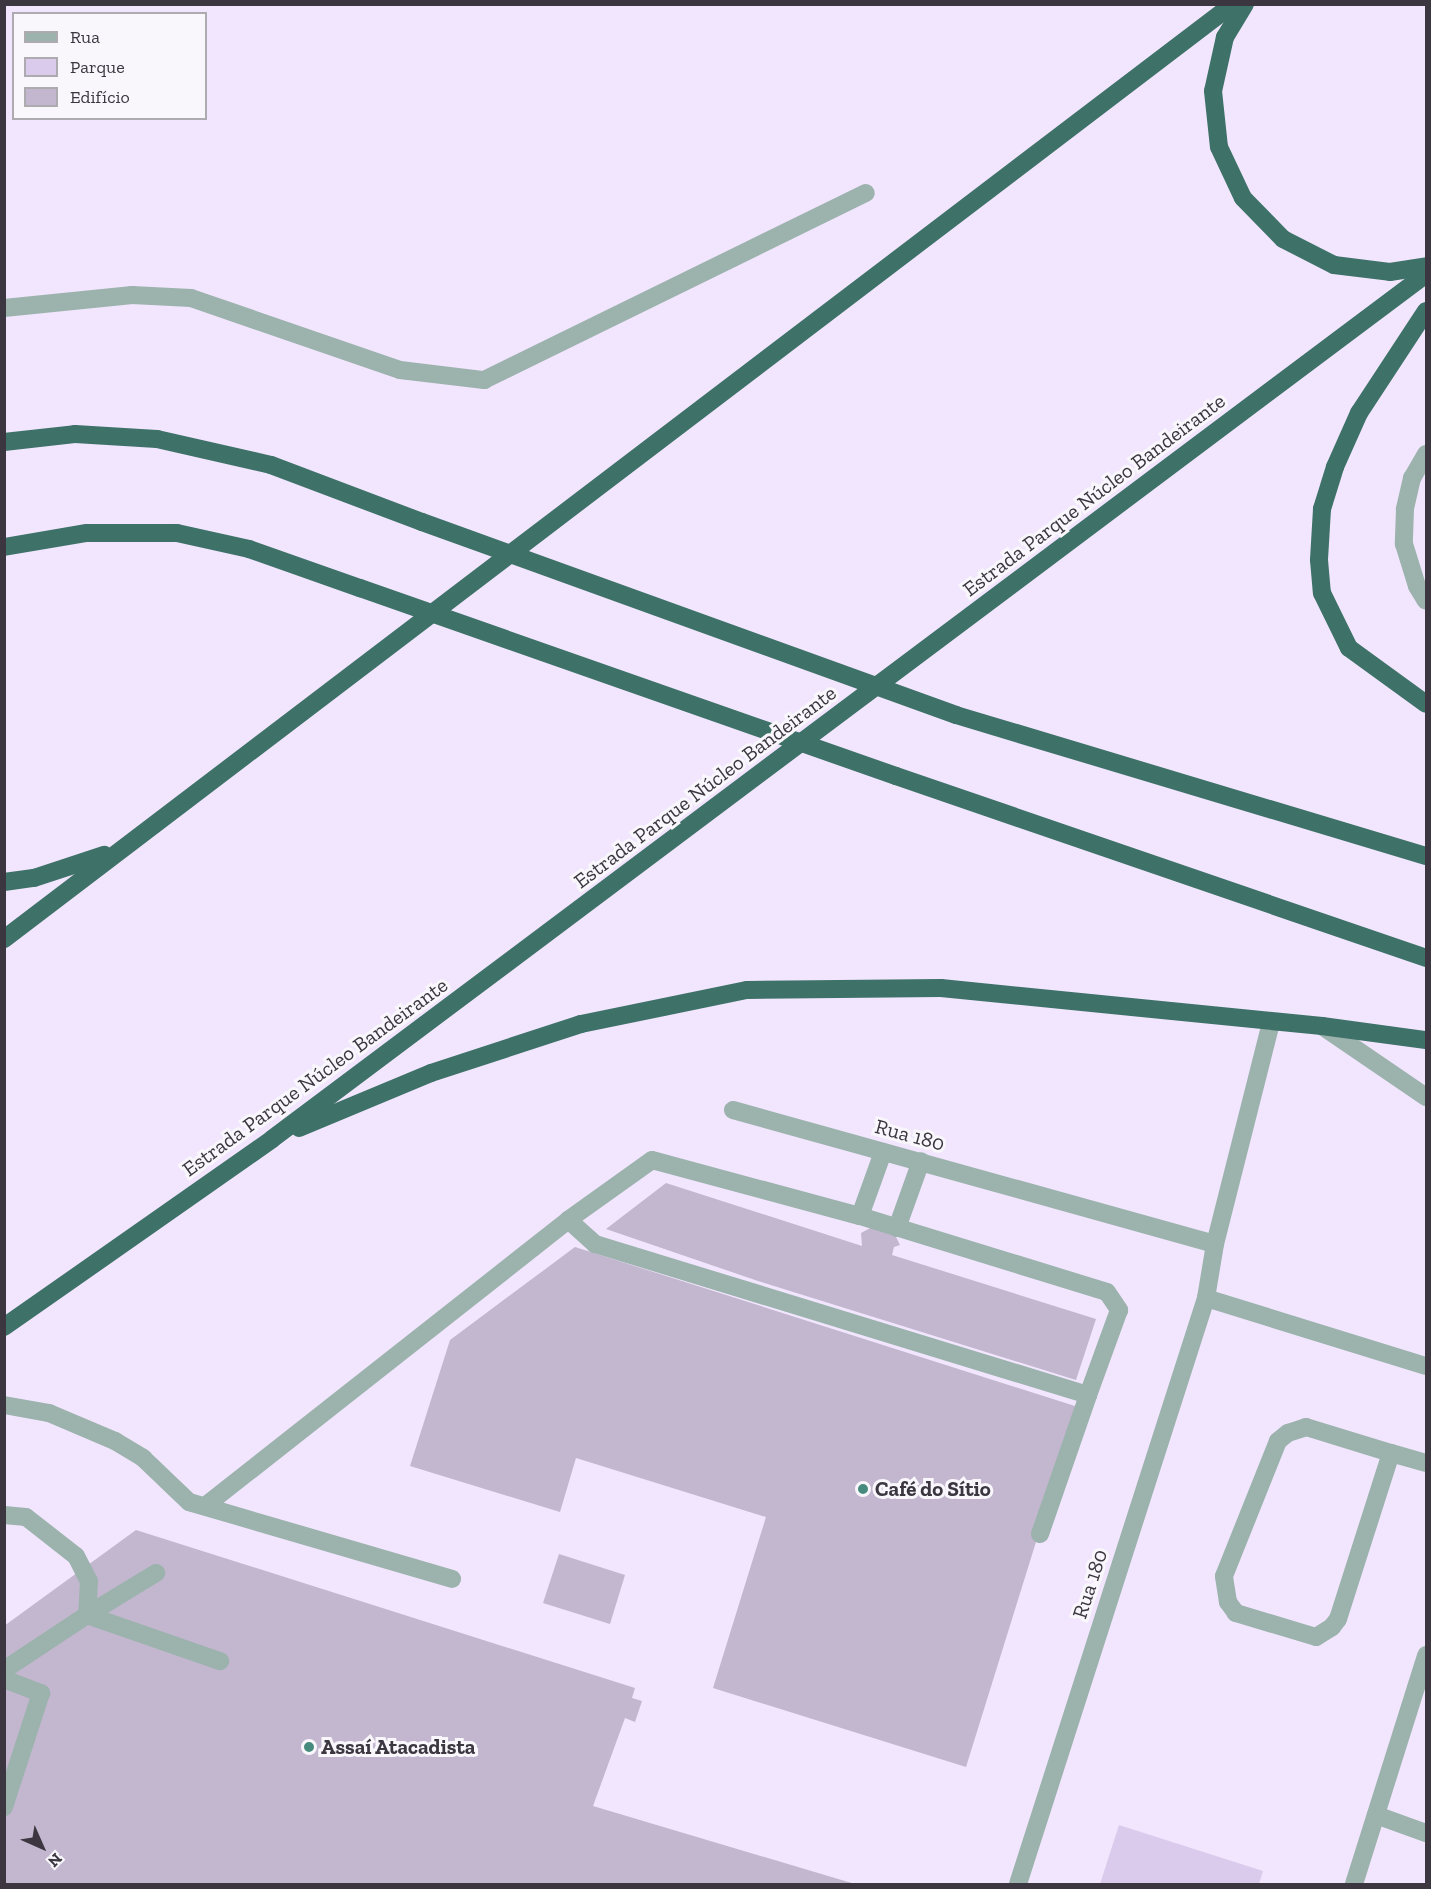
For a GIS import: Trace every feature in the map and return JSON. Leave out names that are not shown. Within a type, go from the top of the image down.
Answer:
[{"type":"highway","points":[[4,939],[1233,4]]},
{"type":"highway","points":[[1245,4],[1225,37],[1213,91],[1219,147],[1243,198],[1283,239],[1334,265],[1390,272],[1426,266]]},
{"type":"highway","name":"Estrada Parque Núcleo Bandeirante","points":[[4,1327],[272,1139],[1426,274]]},
{"type":"highway","points":[[1426,311],[1359,413],[1335,467],[1322,509],[1319,560],[1322,592],[1349,648],[1426,704]]},
{"type":"highway","points":[[4,442],[75,434],[157,439],[271,465],[956,715],[1426,856]]},
{"type":"highway","points":[[4,547],[87,533],[177,533],[249,549],[896,776],[1426,958]]},
{"type":"highway","points":[[4,882],[34,878],[117,851]]},
{"type":"highway","points":[[272,1139],[431,1073],[581,1024],[747,990],[941,988],[1271,1023],[1322,1026],[1426,1040]]},
{"type":"street","points":[[4,308],[132,295],[191,298],[400,370],[484,380],[866,193]]},
{"type":"street","points":[[1426,454],[1412,478],[1404,544],[1417,586],[1426,601]]},
{"type":"street","name":"Rua 180","points":[[1018,1884],[1206,1298],[1215,1244],[1271,1023]]},
{"type":"street","points":[[1322,1026],[1426,1097]]},
{"type":"street","name":"Rua 180","points":[[733,1110],[1215,1244]]},
{"type":"street","points":[[860,1216],[883,1152]]},
{"type":"street","points":[[205,1506],[568,1220],[652,1160],[860,1216],[1107,1292],[1119,1310],[1040,1534]]},
{"type":"street","points":[[897,1228],[921,1161]]},
{"type":"street","points":[[568,1220],[594,1244],[1088,1395]]},
{"type":"street","points":[[1206,1298],[1426,1366]]},
{"type":"street","points":[[4,1404],[49,1413],[115,1441],[143,1458],[189,1502],[452,1579]]},
{"type":"street","points":[[1391,1453],[1338,1619],[1332,1627],[1316,1637],[1236,1613],[1226,1595],[1224,1576],[1278,1441],[1288,1433],[1306,1427],[1426,1463]]},
{"type":"street","points":[[4,1515],[26,1517],[76,1556],[89,1581],[87,1616]]},
{"type":"street","points":[[4,1670],[156,1573]]},
{"type":"street","points":[[87,1616],[220,1661]]},
{"type":"street","points":[[1354,1884],[1426,1655]]},
{"type":"street","points":[[4,1679],[41,1693],[10,1770],[4,1807]]},
{"type":"street","points":[[1376,1815],[1426,1833]]},
{"type":"green space","points":[[1119,1825],[1263,1871],[1259,1884],[1100,1884]]},
{"type":"building","points":[[666,1183],[862,1246],[861,1233],[887,1219],[900,1245],[894,1247],[892,1255],[1096,1319],[1076,1380],[758,1281],[606,1229]]},
{"type":"building","name":"Café do Sítio","points":[[575,1247],[1078,1407],[966,1767],[713,1688],[766,1517],[576,1458],[560,1512],[410,1466],[450,1340]]},
{"type":"building","name":"Assaí Atacadista","points":[[136,1530],[635,1688],[632,1698],[642,1701],[635,1722],[625,1718],[593,1806],[855,1884],[4,1884],[4,1626]]},
{"type":"building","points":[[559,1554],[625,1575],[610,1624],[543,1603]]},
{"type":"place","name":"Café do Sítio","points":[[863,1489]]},
{"type":"place","name":"Assaí Atacadista","points":[[309,1747]]}]
